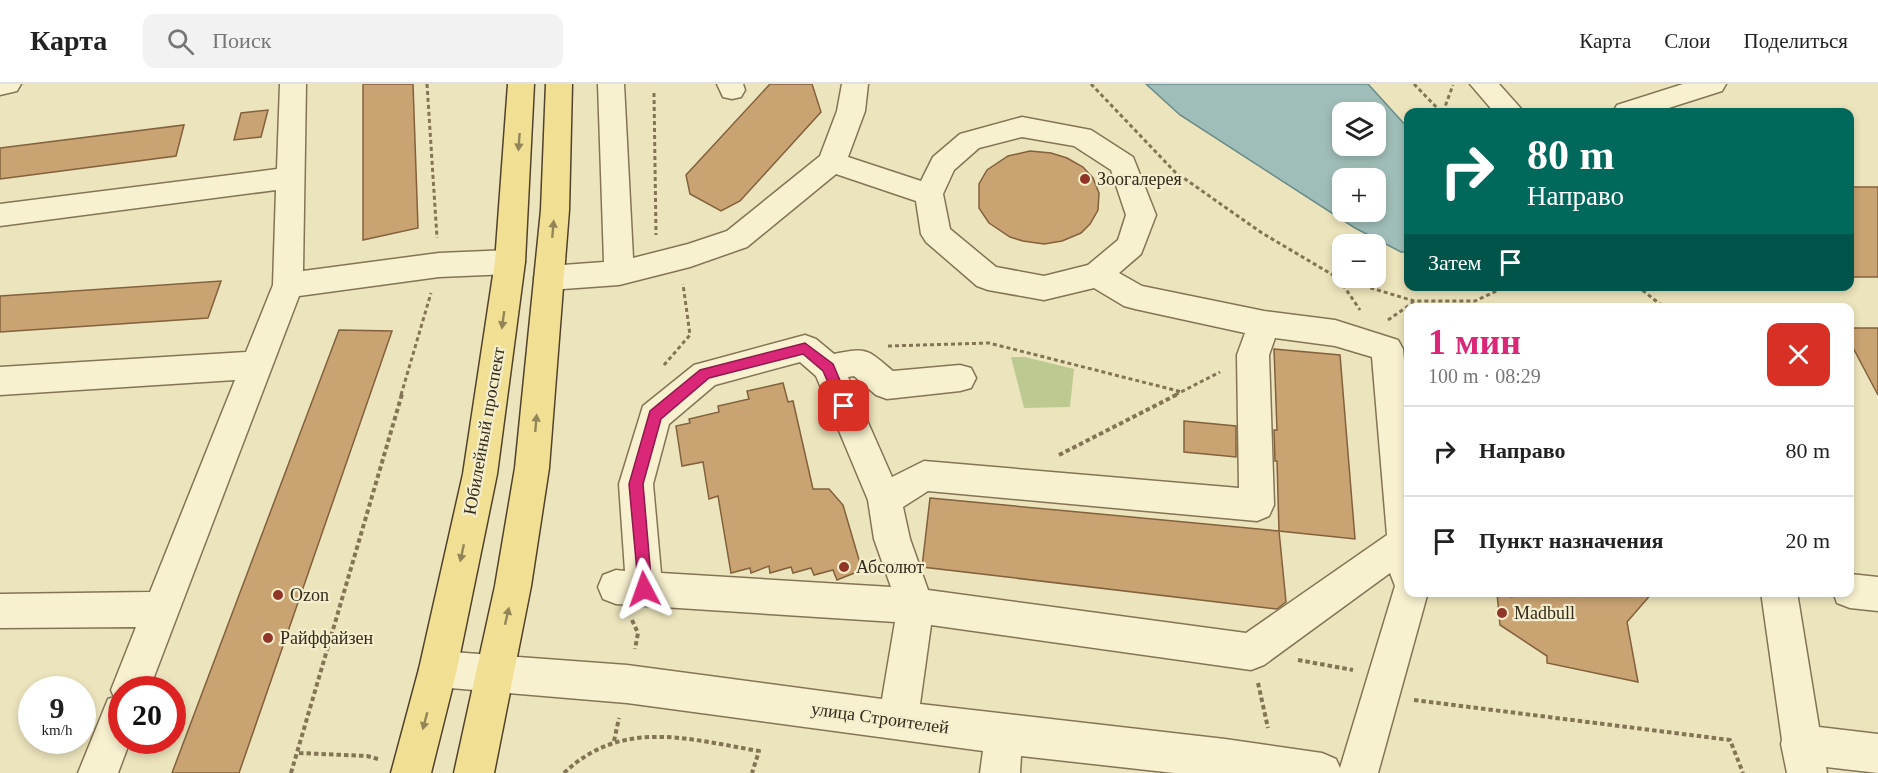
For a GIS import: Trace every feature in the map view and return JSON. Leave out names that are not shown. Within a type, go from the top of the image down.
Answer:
[{"type":"main road","name":"Юбилейный проспект","points":[[411,771],[438,669],[480,474],[510,262],[521,84]]},
{"type":"main road","points":[[474,773],[513,586],[532,468],[555,210],[559,84]]},
{"type":"street","points":[[0,86],[8,84]]},
{"type":"street","points":[[136,676],[288,285],[293,84]]},
{"type":"street","points":[[611,84],[619,273]]},
{"type":"street","points":[[549,278],[619,273],[690,255],[737,238],[832,162],[851,111],[855,84]]},
{"type":"street","points":[[1483,84],[1506,108]]},
{"type":"street","points":[[1639,108],[1713,84]]},
{"type":"street","points":[[1022,127],[1081,137],[1123,165],[1141,214],[1131,246],[1097,275],[1044,288],[988,278],[936,234],[929,194],[943,164],[970,141],[1022,127]]},
{"type":"street","points":[[832,162],[929,194]]},
{"type":"street","points":[[0,215],[291,178]]},
{"type":"street","points":[[288,285],[439,265],[510,262]]},
{"type":"street","points":[[1097,275],[1135,297],[1264,324],[1335,333],[1387,349],[1404,528]]},
{"type":"street","points":[[885,501],[924,476],[1257,505],[1253,355],[1264,324]]},
{"type":"street","points":[[898,720],[916,606],[892,539],[885,501],[828,368],[805,348],[705,374],[655,416],[636,484],[630,588],[916,606],[1251,652],[1404,561]]},
{"type":"street","points":[[828,368],[860,362],[887,385],[960,378]]},
{"type":"street","points":[[0,381],[257,365]]},
{"type":"street","points":[[1854,591],[1878,594]]},
{"type":"street","points":[[1358,773],[1408,597]]},
{"type":"street","points":[[1780,597],[1804,758],[1878,754]]},
{"type":"street","points":[[0,611],[162,609]]},
{"type":"street","name":"улица Строителей","points":[[438,669],[627,684],[1226,766],[1277,767],[1322,773]]},
{"type":"street","points":[[1000,773],[1004,735]]},
{"type":"street","points":[[98,773],[108,748]]},
{"type":"path","points":[[291,773],[299,753],[439,265],[427,84]]},
{"type":"path","points":[[1091,84],[1175,172],[1262,233],[1338,278],[1414,301],[1475,301],[1496,291]]},
{"type":"path","points":[[1414,84],[1438,108]]},
{"type":"path","points":[[1444,108],[1454,84]]},
{"type":"path","points":[[1643,291],[1659,303]]},
{"type":"path","points":[[885,346],[989,343],[1182,392]]},
{"type":"path","points":[[1055,456],[1253,355]]},
{"type":"path","points":[[1277,767],[1251,652],[1385,675],[1413,699],[1730,740],[1743,773]]},
{"type":"path","points":[[564,773],[614,741],[648,738],[690,741],[759,751],[752,773]]},
{"type":"path","points":[[299,753],[367,756],[411,771]]},
{"type":"green space","points":[[1011,357],[1025,357],[1074,369],[1070,407],[1024,408]]},
{"type":"water","points":[[1146,84],[1368,84],[1384,102],[1332,102],[1332,156],[1386,156],[1386,104],[1404,124],[1404,252],[1386,244],[1386,234],[1366,234],[1346,222],[1386,222],[1386,168],[1332,168],[1332,213],[1180,115]]},
{"type":"building","points":[[363,84],[413,84],[418,228],[363,240]]},
{"type":"building","points":[[770,84],[812,84],[821,112],[740,201],[721,211],[690,194],[686,175]]},
{"type":"building","points":[[268,110],[261,137],[234,140],[241,113]]},
{"type":"building","points":[[184,125],[176,156],[0,179],[0,148]]},
{"type":"building","points":[[1030,151],[1051,153],[1067,158],[1083,167],[1093,178],[1099,193],[1098,210],[1090,224],[1081,233],[1062,241],[1044,244],[1023,241],[1010,237],[989,223],[979,208],[979,184],[987,170],[1008,156]]},
{"type":"building","points":[[1854,187],[1878,187],[1878,277],[1854,277]]},
{"type":"building","points":[[221,281],[208,318],[0,332],[0,296]]},
{"type":"building","points":[[1854,328],[1878,328],[1878,395],[1854,350]]},
{"type":"building","points":[[339,330],[392,331],[239,773],[172,773],[179,754],[186,754],[186,736]]},
{"type":"building","points":[[1274,349],[1340,355],[1355,539],[1279,531],[1274,430],[1277,430]]},
{"type":"building","points":[[783,383],[788,402],[793,401],[813,489],[829,489],[843,505],[862,570],[837,580],[833,570],[814,575],[811,568],[793,573],[791,567],[770,573],[769,566],[751,573],[750,568],[731,573],[718,496],[709,499],[703,462],[682,466],[676,426],[690,423],[689,419],[719,412],[718,406],[749,399],[747,391]]},
{"type":"building","points":[[1184,421],[1236,426],[1236,457],[1184,452]]},
{"type":"building","points":[[930,498],[1279,531],[1286,602],[1277,609],[922,567]]},
{"type":"building","points":[[1497,597],[1649,597],[1627,622],[1638,682],[1547,663],[1547,656],[1500,625]]},
{"type":"place","name":"Зоогалерея","points":[[1085,179]]},
{"type":"place","name":"Абсолют","points":[[844,567]]},
{"type":"place","name":"Ozon","points":[[278,595]]},
{"type":"place","name":"Madbull","points":[[1502,613]]},
{"type":"place","name":"Райффайзен","points":[[268,638]]},
{"type":"route","points":[[644,589],[636,484],[655,416],[705,374],[805,348],[828,368],[844,406]]}]
